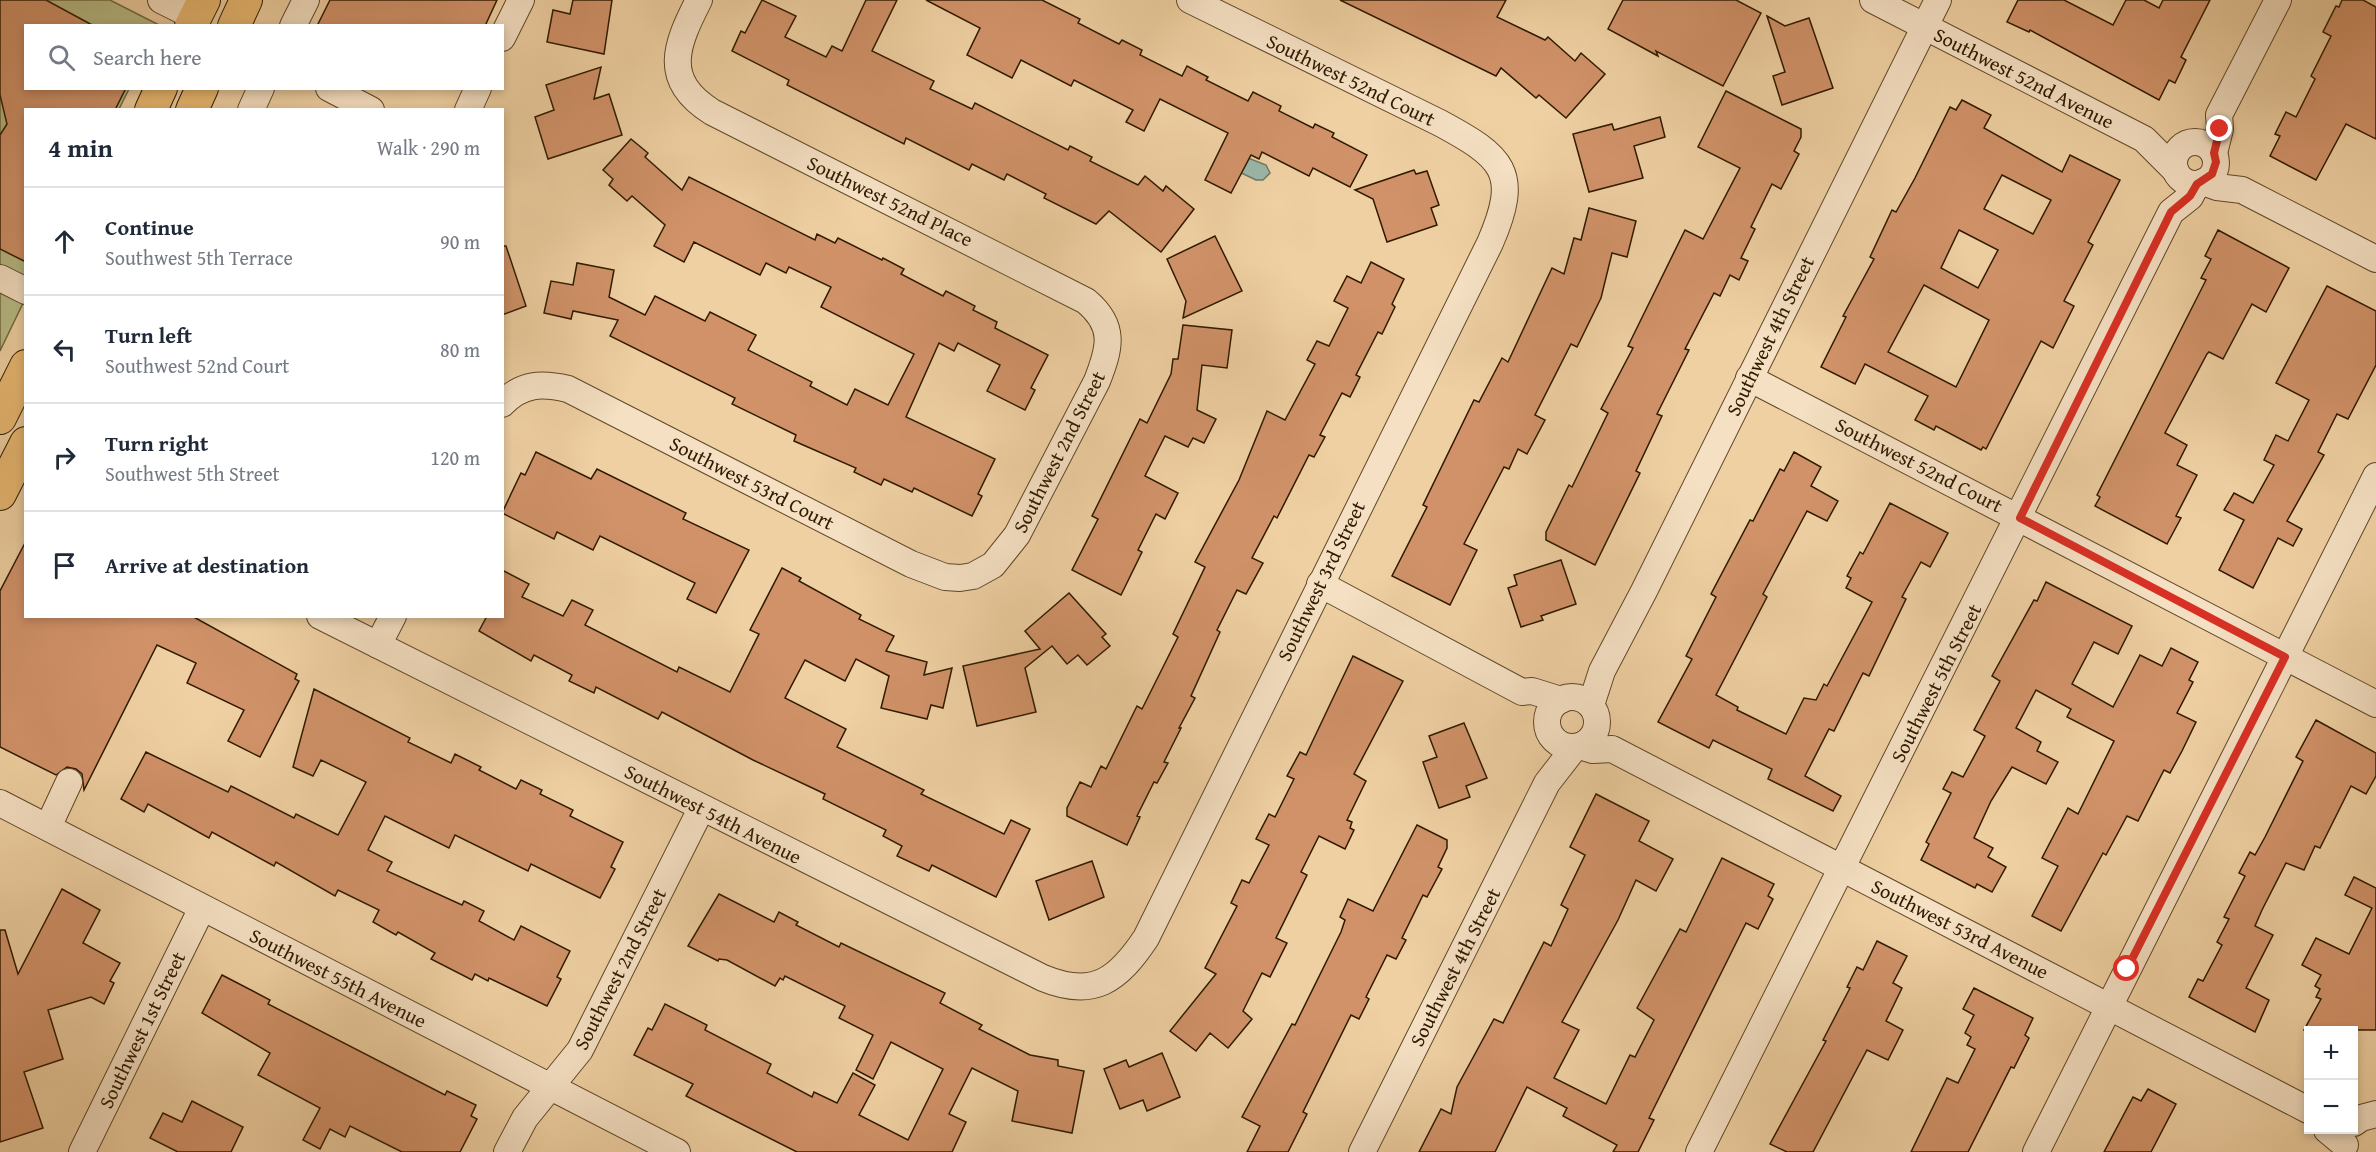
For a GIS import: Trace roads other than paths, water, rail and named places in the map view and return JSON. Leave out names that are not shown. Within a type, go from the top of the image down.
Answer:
[{"type":"main road","points":[[223,0],[227,24]]},
{"type":"main road","points":[[235,24],[246,0]]},
{"type":"main road","points":[[152,108],[160,90]]},
{"type":"main road","points":[[191,108],[194,90]]},
{"type":"main road","points":[[192,108],[201,90]]},
{"type":"main road","points":[[0,418],[24,370]]},
{"type":"main road","points":[[0,494],[22,459]]},
{"type":"street","points":[[161,0],[197,17]]},
{"type":"street","points":[[294,24],[306,0]]},
{"type":"street","points":[[504,34],[521,0]]},
{"type":"street","name":"Southwest 52nd Place","points":[[699,0],[679,42],[677,53],[681,79],[691,97],[712,112],[1062,287],[1086,301],[1104,319]]},
{"type":"street","name":"Southwest 52nd Court","points":[[1190,0],[1461,134],[1489,153],[1503,172]]},
{"type":"street","name":"Southwest 52nd Avenue","points":[[1873,0],[2144,139],[2188,177]]},
{"type":"street","name":"Southwest 4th Street","points":[[1362,1152],[1547,783],[1572,723],[1579,688],[1602,671],[1644,591],[1938,0]]},
{"type":"street","name":"Southwest 5th Street","points":[[2188,177],[2215,169],[2214,155],[2220,129],[2219,115],[2278,0]]},
{"type":"street","points":[[251,108],[260,90]]},
{"type":"street","points":[[333,90],[367,108]]},
{"type":"street","points":[[469,108],[477,90]]},
{"type":"street","name":"Southwest 5th Street","points":[[1699,1152],[2020,518],[2171,212],[2190,196],[2188,177],[2177,152],[2209,119],[2219,115]]},
{"type":"street","name":"Southwest 52nd Avenue","points":[[2144,139],[2158,138],[2188,143]]},
{"type":"street","points":[[2188,143],[2201,143],[2214,155],[2242,190]]},
{"type":"street","name":"Southwest 3rd Street","points":[[1111,979],[1134,955],[1146,938],[1490,243],[1505,200],[1503,172]]},
{"type":"street","points":[[2188,177],[2217,187],[2242,190],[2376,259]]},
{"type":"street","points":[[0,278],[24,290]]},
{"type":"street","name":"Southwest 2nd Street","points":[[982,572],[1014,541],[1097,381],[1107,346],[1108,333],[1104,319]]},
{"type":"street","name":"Southwest 52nd Court","points":[[1749,378],[2376,704]]},
{"type":"street","name":"Southwest 53rd Court","points":[[512,396],[546,385],[568,389],[928,572],[960,578],[982,572]]},
{"type":"street","points":[[2036,1152],[2376,476]]},
{"type":"street","name":"Southwest 53rd Avenue","points":[[1320,584],[1522,692],[1533,711],[1572,723],[1608,738],[1612,749],[2304,1108]]},
{"type":"street","name":"Southwest 54th Avenue","points":[[324,618],[701,809],[1043,978],[1074,987],[1094,987],[1111,979]]},
{"type":"street","points":[[378,645],[392,618]]},
{"type":"street","points":[[48,827],[69,782]]},
{"type":"street","name":"Southwest 55th Avenue","points":[[0,802],[676,1152]]},
{"type":"street","name":"Southwest 2nd Street","points":[[507,1152],[525,1118],[580,1050],[701,809]]},
{"type":"street","name":"Southwest 1st Street","points":[[82,1152],[202,908]]}]
